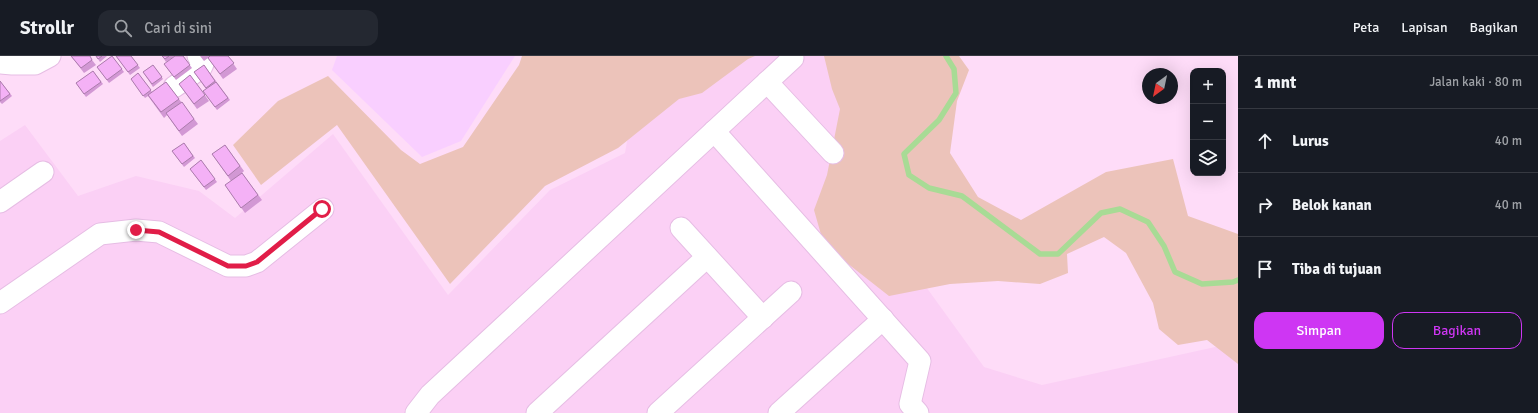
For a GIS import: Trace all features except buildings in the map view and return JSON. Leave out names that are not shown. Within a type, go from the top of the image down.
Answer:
[{"type":"street","points":[[0,63],[35,64],[50,56]]},
{"type":"street","points":[[174,87],[201,68],[203,64],[198,56]]},
{"type":"street","points":[[416,413],[430,395],[793,58]]},
{"type":"street","points":[[767,82],[833,153]]},
{"type":"street","points":[[714,131],[920,361],[909,410]]},
{"type":"street","points":[[0,202],[43,172]]},
{"type":"street","points":[[0,303],[100,234],[136,230],[159,232],[228,266],[246,266],[257,262],[322,209]]},
{"type":"street","points":[[681,228],[763,318]]},
{"type":"street","points":[[537,413],[707,257]]},
{"type":"street","points":[[658,413],[791,292]]},
{"type":"street","points":[[779,413],[883,319]]},
{"type":"shaded area","points":[[337,56],[515,56],[461,141],[422,157],[332,70]]},
{"type":"shaded area","points":[[522,56],[755,56],[748,59],[702,93],[679,99],[618,148],[545,186],[450,284],[337,125],[261,185],[233,145],[278,101],[328,76],[401,150],[420,164],[463,147],[519,65]]},
{"type":"shaded area","points":[[713,56],[860,56],[903,255],[984,367],[1042,385],[1238,342],[1238,413],[0,413],[0,141],[25,125],[78,196],[136,176],[199,191],[235,218],[333,134],[448,295],[550,190],[625,153],[638,77]]},
{"type":"shaded area","points":[[824,56],[959,56],[969,70],[957,101],[950,153],[978,197],[1021,220],[1106,172],[1173,159],[1188,216],[1238,234],[1238,364],[1207,340],[1178,345],[1159,329],[1153,303],[1126,253],[1104,237],[1067,254],[1068,273],[1040,284],[998,281],[950,284],[889,296],[824,245],[814,210],[827,175],[840,109],[832,89]]},
{"type":"waterway","points":[[946,56],[954,69],[956,93],[939,120],[904,154],[909,175],[929,188],[962,196],[1040,254],[1058,254],[1101,213],[1120,209],[1148,222],[1164,246],[1175,272],[1202,284],[1233,282],[1238,280]]},
{"type":"route","points":[[136,230],[159,232],[228,266],[246,266],[257,262],[322,209]]}]
